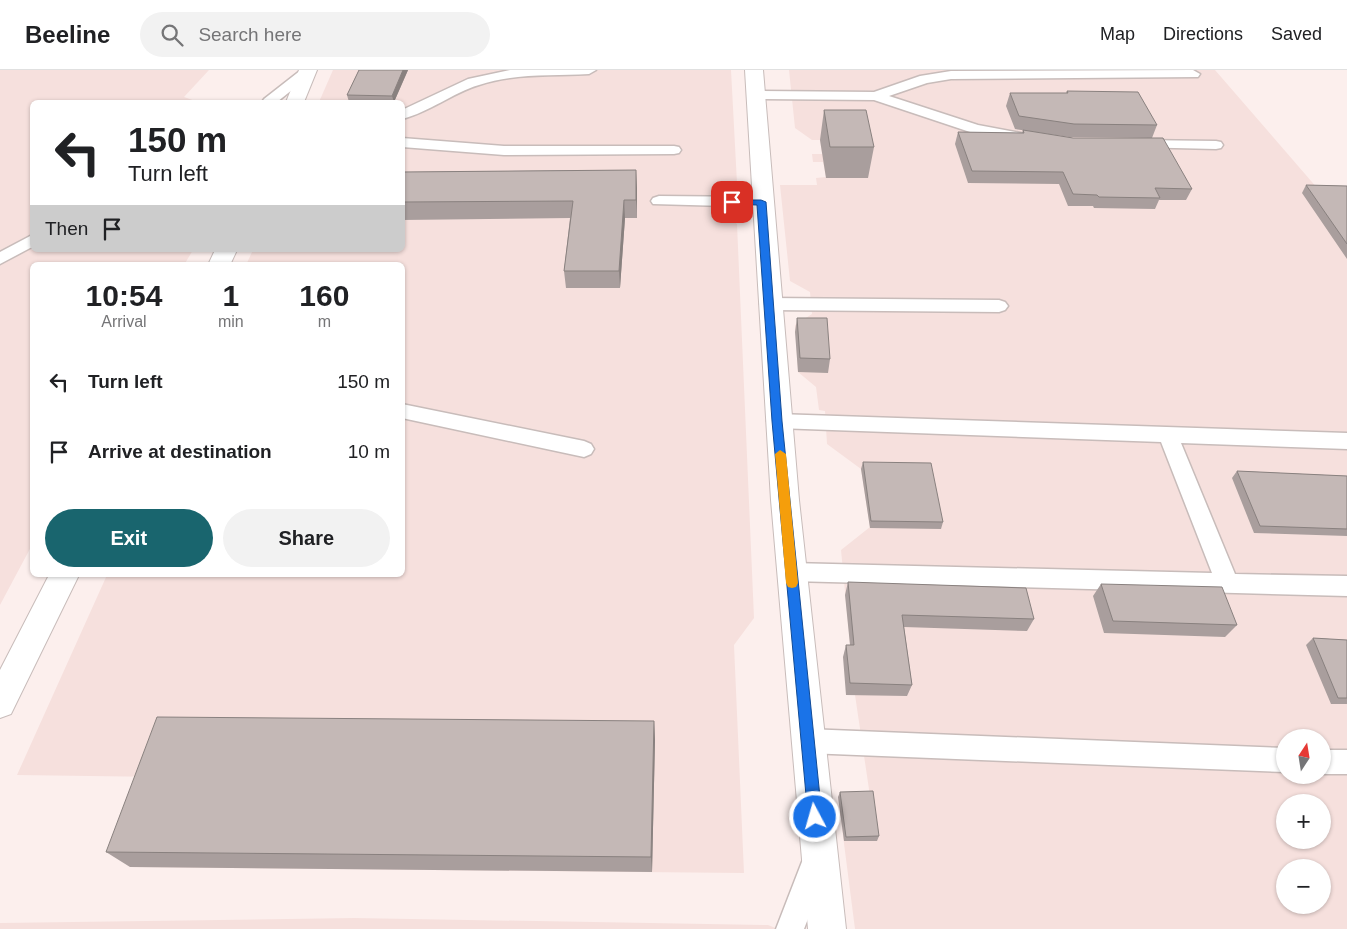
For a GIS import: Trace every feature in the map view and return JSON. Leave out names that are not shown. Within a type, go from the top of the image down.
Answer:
[{"type":"street","points":[[296,100],[307,72]]},
{"type":"street","points":[[754,83],[777,421],[806,741],[827,929]]},
{"type":"street","points":[[0,703],[63,577]]},
{"type":"lane","points":[[405,114],[471,83],[485,79],[510,74],[588,70]]},
{"type":"lane","points":[[272,100],[307,72]]},
{"type":"lane","points":[[875,96],[925,79],[951,75],[1193,74]]},
{"type":"lane","points":[[754,83],[875,96],[975,129],[1033,138]]},
{"type":"lane","points":[[405,142],[475,151],[674,150]]},
{"type":"lane","points":[[1123,144],[1216,145]]},
{"type":"lane","points":[[659,201],[761,202]]},
{"type":"lane","points":[[0,259],[30,241]]},
{"type":"lane","points":[[769,304],[999,306]]},
{"type":"lane","points":[[405,412],[584,448]]},
{"type":"lane","points":[[777,421],[1347,441]]},
{"type":"lane","points":[[1168,435],[1227,583]]},
{"type":"lane","points":[[791,572],[1347,586]]},
{"type":"lane","points":[[806,741],[1276,760]]},
{"type":"lane","points":[[1331,762],[1347,762]]},
{"type":"lane","points":[[790,929],[819,855]]},
{"type":"shaded area","points":[[0,70],[209,70],[184,97],[192,100],[30,100],[30,252],[192,252],[186,262],[30,262],[30,549],[0,605]]},
{"type":"shaded area","points":[[333,70],[731,70],[737,183],[716,194],[717,210],[737,224],[754,618],[734,645],[744,873],[130,867],[162,777],[17,775],[106,577],[405,577],[405,262],[247,262],[252,252],[405,252],[405,100],[320,100]]},
{"type":"shaded area","points":[[789,70],[1215,70],[1318,189],[1347,190],[1347,929],[855,929],[838,797],[870,796],[855,695],[841,550],[870,527],[861,469],[827,444],[825,411],[819,410],[816,387],[798,372],[795,325],[812,314],[810,292],[790,281],[780,185],[817,185],[816,178],[826,177],[823,162],[813,162],[812,154],[822,154],[820,140],[812,140],[795,128]]},
{"type":"shaded area","points":[[354,918],[768,925],[778,929],[0,929],[0,923]]},
{"type":"building","points":[[359,70],[403,70],[392,96],[347,95]]},
{"type":"building","points":[[1067,91],[1138,92],[1157,125],[1074,124],[1019,116],[1010,93],[1068,93]]},
{"type":"building","points":[[824,110],[866,110],[874,147],[830,147]]},
{"type":"building","points":[[1023,130],[1073,138],[1163,138],[1192,189],[1155,188],[1160,198],[1099,197],[1097,195],[1073,194],[1063,172],[972,171],[958,132],[1024,133]]},
{"type":"building","points":[[636,170],[636,200],[624,200],[619,271],[564,271],[573,201],[405,202],[405,172]]},
{"type":"building","points":[[1306,185],[1347,186],[1347,244]]},
{"type":"building","points":[[797,318],[827,318],[830,359],[800,358]]},
{"type":"building","points":[[863,462],[931,463],[943,522],[871,521]]},
{"type":"building","points":[[1237,471],[1347,476],[1347,529],[1260,526]]},
{"type":"building","points":[[848,582],[1026,588],[1034,619],[902,615],[912,685],[850,683],[846,645],[854,645]]},
{"type":"building","points":[[1101,584],[1222,587],[1237,625],[1113,621]]},
{"type":"building","points":[[1313,638],[1347,640],[1347,698],[1338,698]]},
{"type":"building","points":[[157,717],[654,721],[651,857],[106,852]]},
{"type":"building","points":[[873,791],[879,836],[846,837],[840,792]]},
{"type":"slow traffic","points":[[780,454],[792,583]]},
{"type":"route","points":[[732,202],[761,202],[777,421],[806,741],[815,817]]}]
